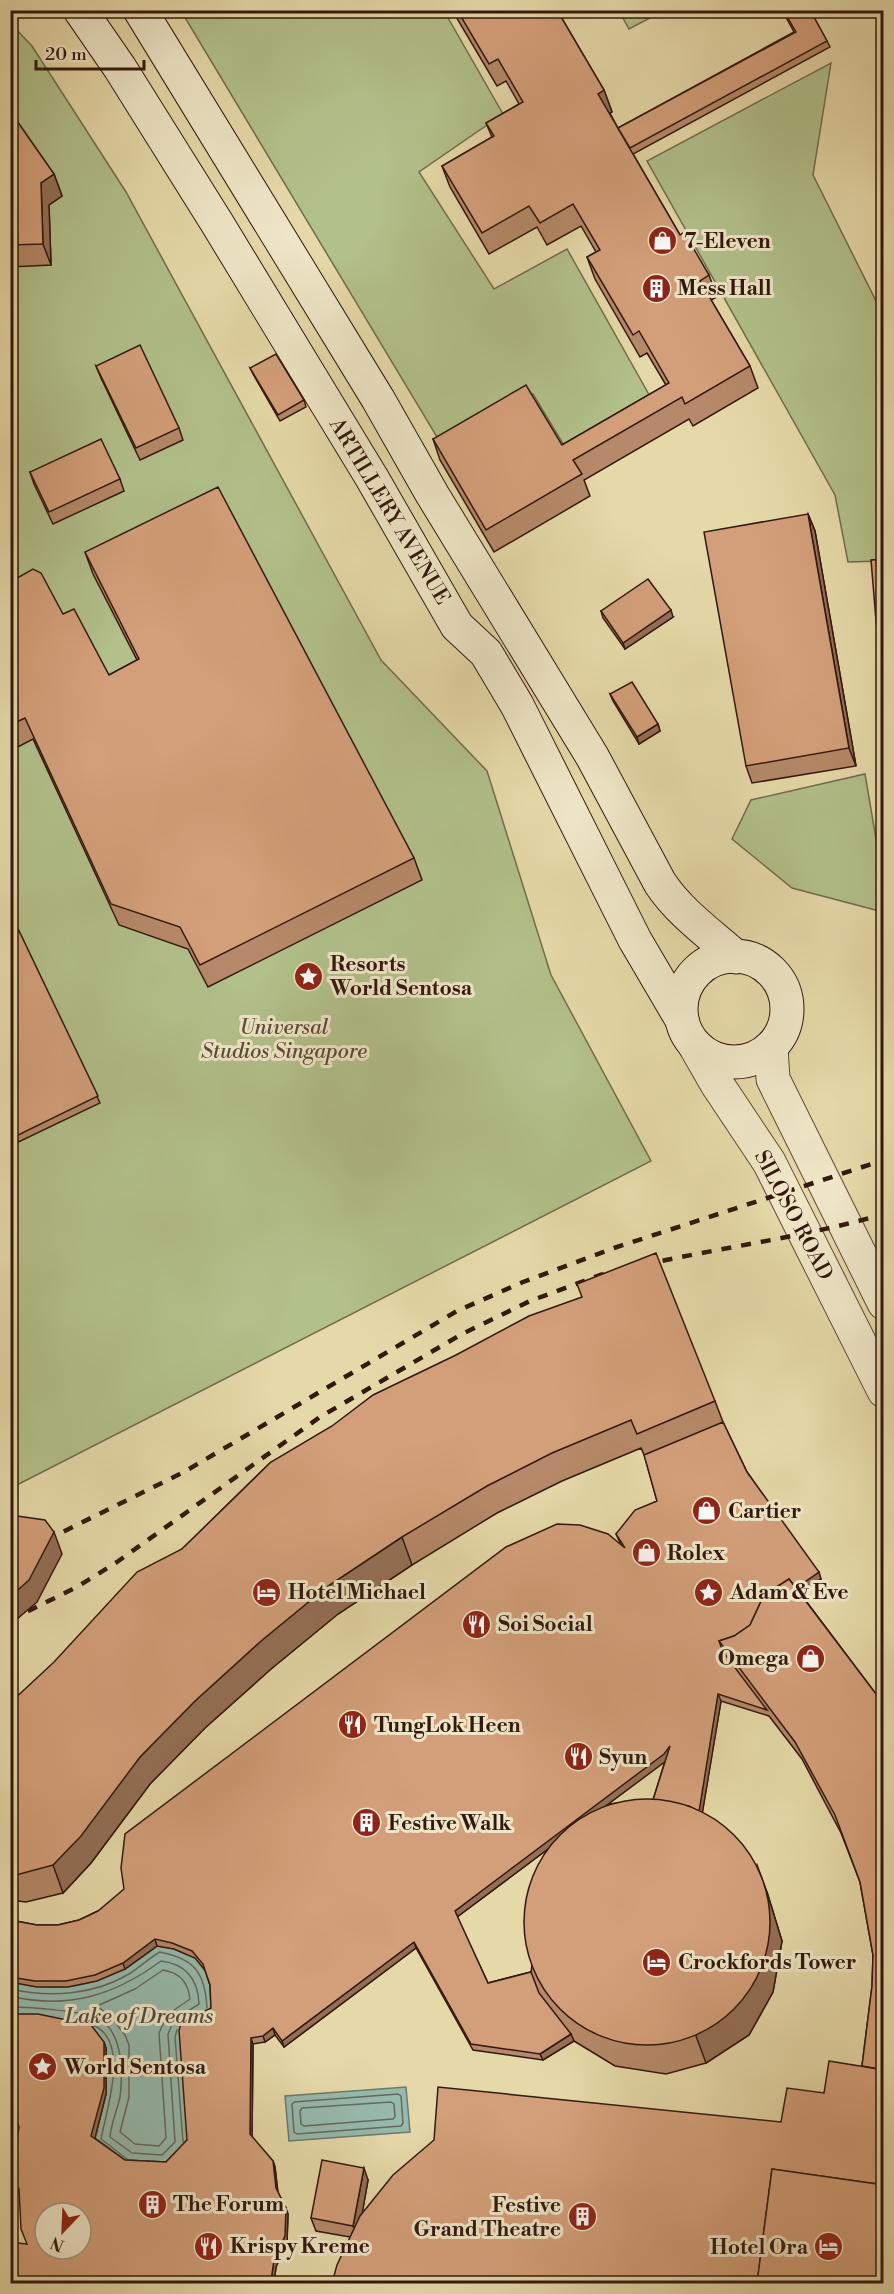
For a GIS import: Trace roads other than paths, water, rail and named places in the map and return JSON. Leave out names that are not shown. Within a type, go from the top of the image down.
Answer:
[{"type":"street","name":"ARTILLERY AVENUE","points":[[80,10],[120,68],[217,223],[372,478],[457,626],[486,653],[517,705],[635,940],[688,1032],[707,1055],[723,1061],[740,1062],[757,1057],[771,1048]]},
{"type":"street","points":[[140,10],[378,399],[432,494],[592,756],[660,883],[671,900],[683,912],[736,957]]},
{"type":"street","points":[[688,1032],[681,1004],[685,988],[693,975],[706,964],[720,958],[736,957],[756,961],[770,971],[780,984],[786,999],[786,1016],[781,1033],[771,1048]]},
{"type":"street","name":"SILOSO ROAD","points":[[688,1032],[717,1084],[769,1162],[884,1391]]},
{"type":"street","name":"SILOSO ROAD","points":[[771,1048],[773,1079],[884,1303]]},
{"type":"water","name":"Lake of Dreams","points":[[157,1946],[174,1949],[195,1958],[205,1971],[212,1991],[213,2014],[189,2147],[168,2169],[128,2166],[94,2142],[11,2020],[11,1982],[51,1987],[89,1983],[124,1969]]},
{"type":"water","points":[[406,2087],[410,2132],[289,2141],[285,2096]]},
{"type":"railway","points":[[10,1558],[184,1472],[457,1311],[523,1282],[614,1248],[884,1160]]},
{"type":"railway","points":[[643,1265],[824,1229],[884,1214]]},
{"type":"railway","points":[[10,1620],[77,1587],[117,1562],[320,1417],[462,1334],[530,1301],[617,1271]]},
{"type":"place","name":"7-Eleven","points":[[663,241]]},
{"type":"place","name":"Mess Hall","points":[[656,288]]},
{"type":"place","name":"Resorts World Sentosa","points":[[309,976]]},
{"type":"place","name":"Cartier","points":[[707,1511]]},
{"type":"place","name":"Rolex","points":[[646,1553]]},
{"type":"place","name":"Hotel Michael","points":[[267,1592]]},
{"type":"place","name":"Adam & Eve","points":[[709,1592]]},
{"type":"place","name":"Soi Social","points":[[477,1624]]},
{"type":"place","name":"Omega","points":[[810,1658]]},
{"type":"place","name":"TungLok Heen","points":[[353,1725]]},
{"type":"place","name":"Syun","points":[[578,1757]]},
{"type":"place","name":"Festive Walk","points":[[367,1823]]},
{"type":"place","name":"Crockfords Tower","points":[[657,1962]]},
{"type":"place","name":"World Sentosa","points":[[43,2067]]},
{"type":"place","name":"The Forum","points":[[152,2204]]},
{"type":"place","name":"Festive Grand Theatre","points":[[582,2217]]},
{"type":"place","name":"Krispy Kreme","points":[[209,2246]]},
{"type":"place","name":"Hotel Ora","points":[[829,2247]]},
{"type":"park label","name":"Universal Studios Singapore","points":[[284,1039]]}]
